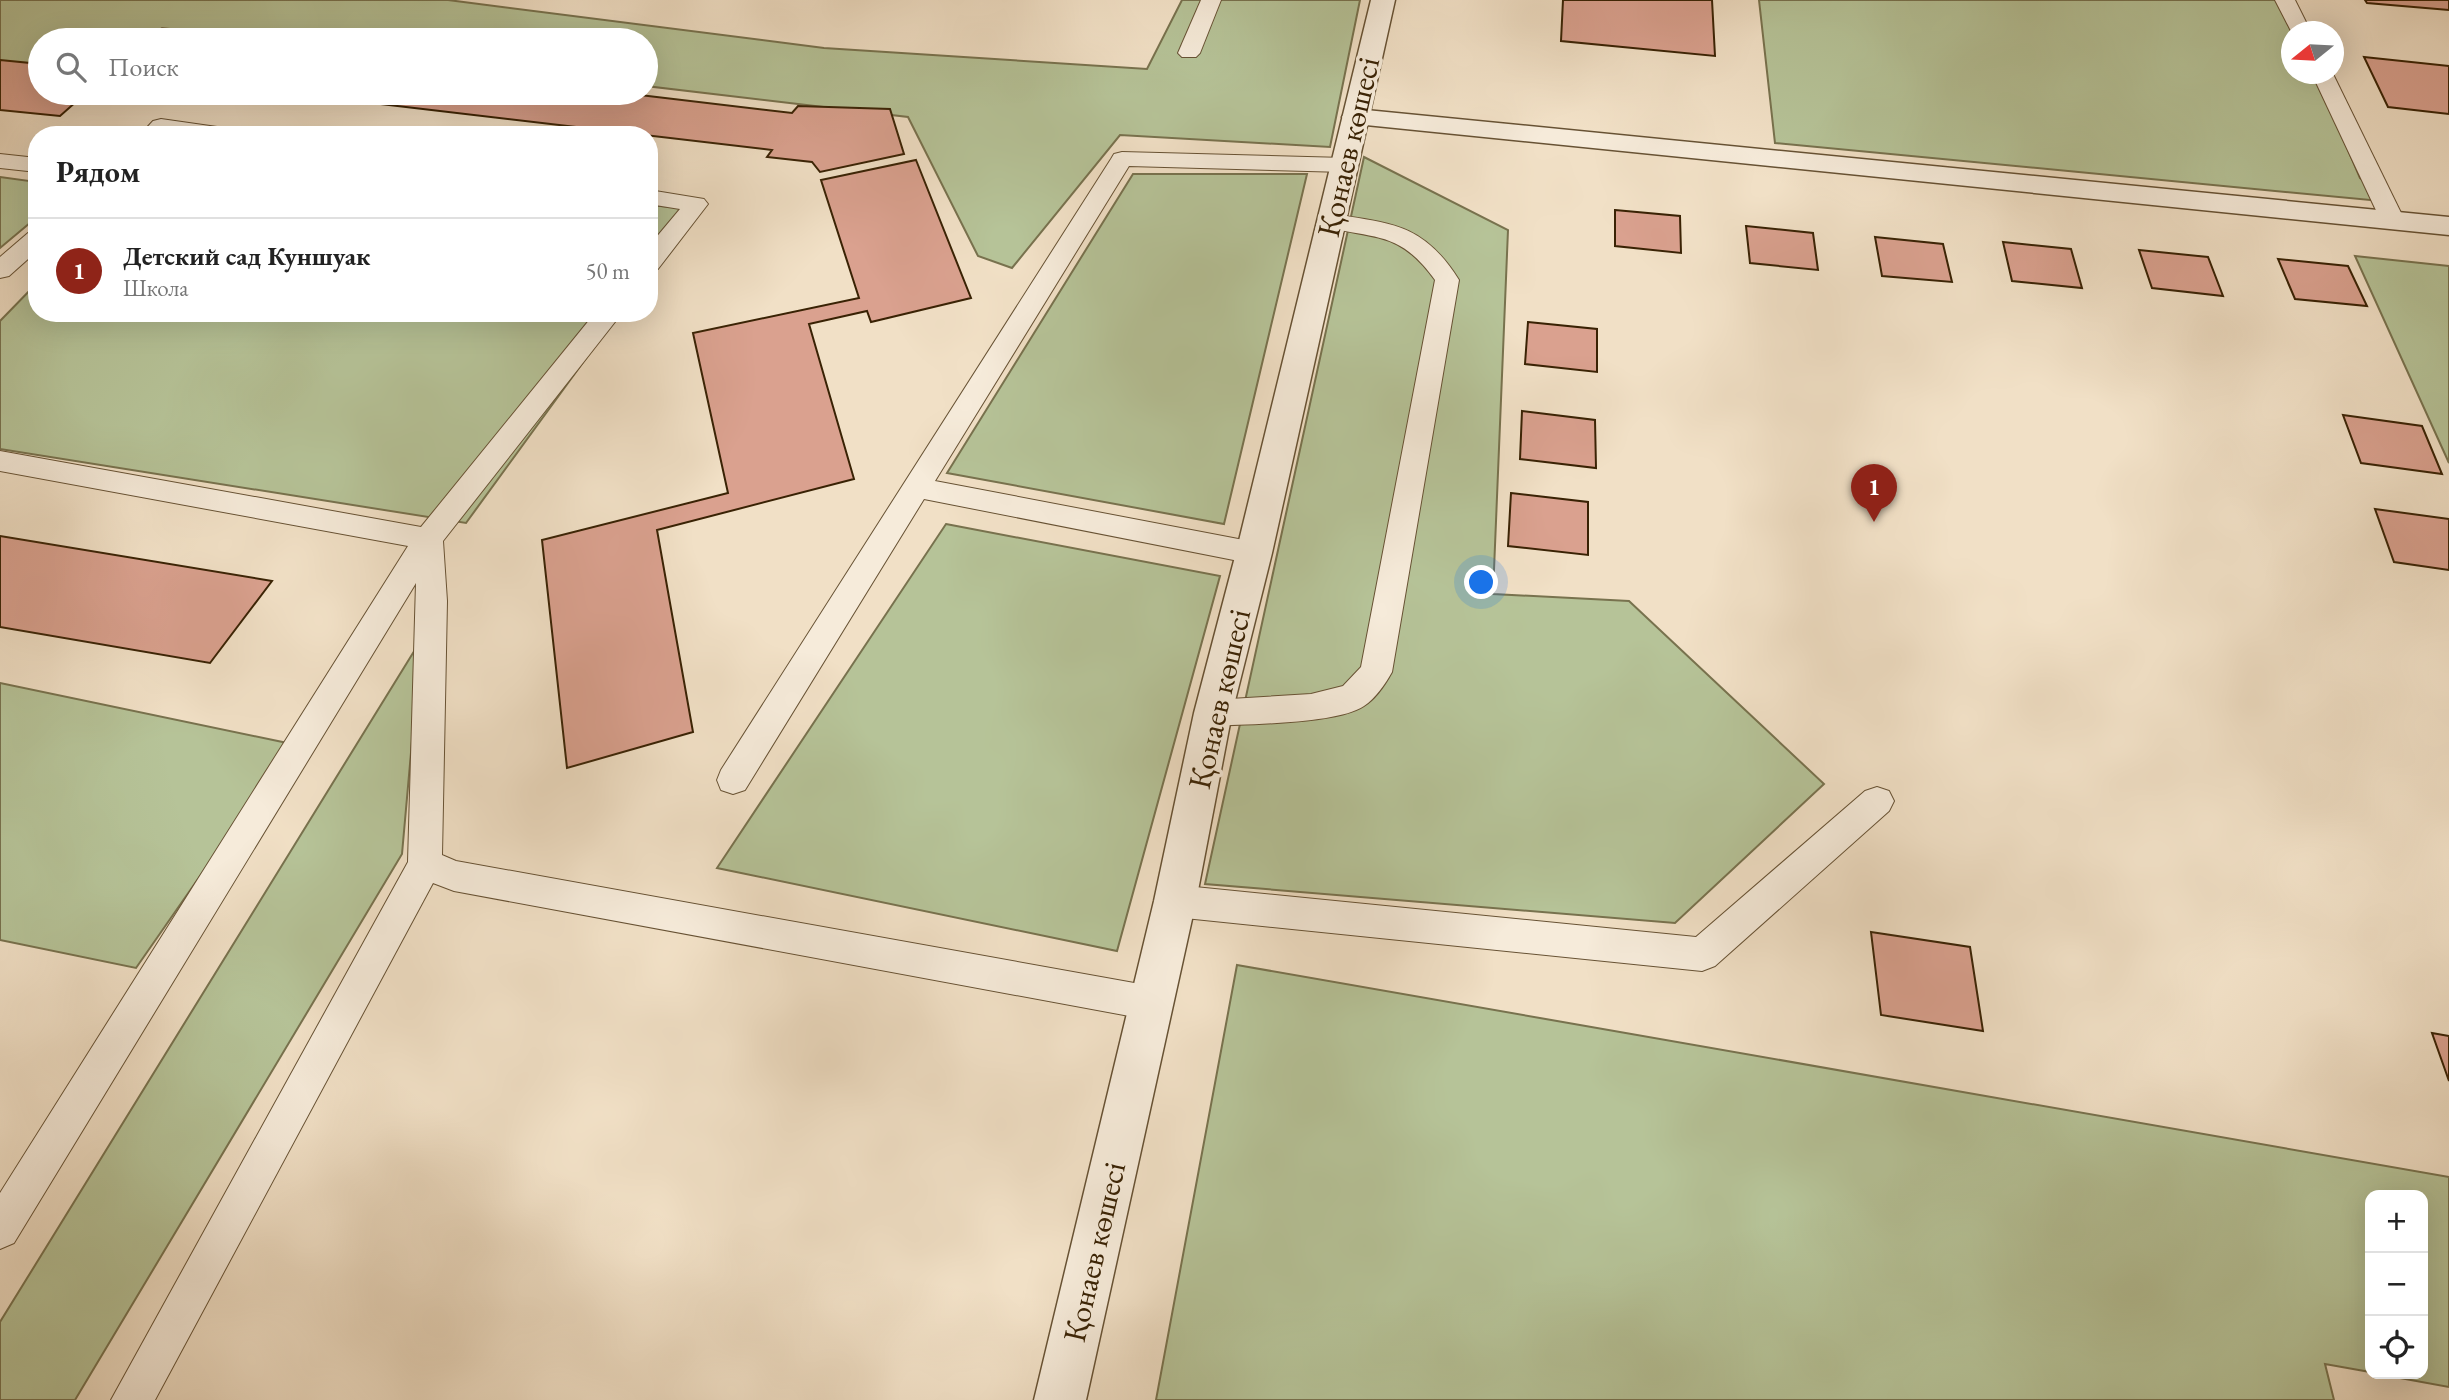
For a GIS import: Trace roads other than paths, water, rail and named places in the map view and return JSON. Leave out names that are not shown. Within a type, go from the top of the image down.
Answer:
[{"type":"street","name":"Қонаев көшесі","points":[[1060,1400],[1175,901],[1213,713],[1254,553],[1383,0]]},
{"type":"street","points":[[1356,117],[2449,226]]},
{"type":"lane","points":[[1189,53],[1211,0]]},
{"type":"lane","points":[[2285,0],[2296,21]]},
{"type":"lane","points":[[2327,84],[2393,221]]},
{"type":"lane","points":[[733,780],[1122,159],[1345,165]]},
{"type":"lane","points":[[0,161],[28,164]]},
{"type":"lane","points":[[658,198],[696,204],[658,252]]},
{"type":"lane","points":[[1213,713],[1311,707],[1353,697],[1376,672],[1447,280],[1431,254],[1399,232],[1331,222]]},
{"type":"lane","points":[[0,270],[28,246]]},
{"type":"lane","points":[[0,1229],[428,539],[602,322]]},
{"type":"lane","points":[[0,461],[428,539]]},
{"type":"lane","points":[[915,486],[1254,553]]},
{"type":"lane","points":[[132,1400],[425,864],[432,601],[428,539]]},
{"type":"lane","points":[[1175,901],[1702,954],[1877,801]]},
{"type":"lane","points":[[425,864],[454,876],[1152,1003]]},
{"type":"place","name":"Детский сад Куншуак","points":[[1874,522]]}]
